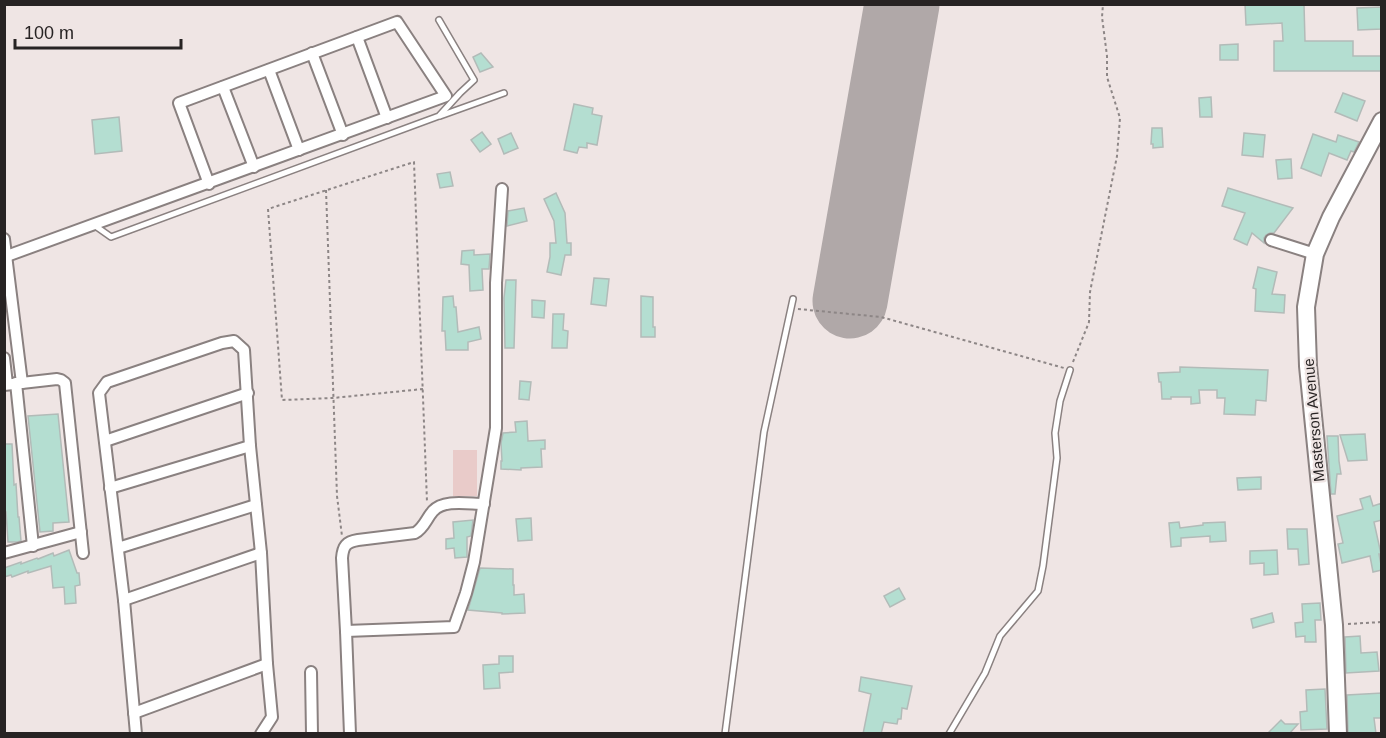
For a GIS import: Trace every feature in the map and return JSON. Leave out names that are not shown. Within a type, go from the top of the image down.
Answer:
[{"type":"main road","name":"Masterson Avenue","points":[[1338,734],[1334,625],[1308,366],[1306,307],[1315,254],[1331,217],[1382,121]]},
{"type":"street","points":[[6,257],[209,184],[299,150],[343,135],[446,96],[397,22],[179,103],[209,184]]},
{"type":"street","points":[[357,37],[387,118]]},
{"type":"street","points":[[312,54],[343,135]]},
{"type":"street","points":[[269,70],[299,150]]},
{"type":"street","points":[[223,87],[254,167]]},
{"type":"street","points":[[346,632],[454,627],[466,593],[474,562],[496,428],[496,283],[502,189]]},
{"type":"street","points":[[4,239],[20,360],[13,384]]},
{"type":"street","points":[[1271,240],[1315,254]]},
{"type":"street","points":[[136,734],[124,600],[99,393],[107,382],[212,346],[234,341],[244,350],[250,446],[261,554],[272,717],[261,734]]},
{"type":"street","points":[[20,360],[5,360],[13,384],[33,546]]},
{"type":"street","points":[[13,384],[57,380],[65,383],[83,553]]},
{"type":"street","points":[[105,441],[248,393]]},
{"type":"street","points":[[110,488],[250,446]]},
{"type":"street","points":[[350,734],[342,558],[345,544],[350,541],[415,533],[421,530],[434,510],[441,505],[484,504]]},
{"type":"street","points":[[118,548],[256,505]]},
{"type":"street","points":[[4,554],[81,532]]},
{"type":"street","points":[[124,600],[261,554]]},
{"type":"street","points":[[134,712],[267,664]]},
{"type":"street","points":[[311,672],[312,734]]},
{"type":"lane","points":[[439,116],[474,80],[440,20]]},
{"type":"lane","points":[[93,225],[111,237],[504,93]]},
{"type":"lane","points":[[725,734],[764,432],[793,299]]},
{"type":"lane","points":[[949,734],[985,673],[1000,636],[1038,591],[1057,458],[1055,433],[1060,401],[1070,370]]},
{"type":"path","points":[[791,308],[881,317],[1070,370],[1089,322],[1090,292],[1117,156],[1120,118],[1107,77],[1103,4]]},
{"type":"path","points":[[423,389],[333,398],[282,400],[267,209],[414,162],[429,517]]},
{"type":"path","points":[[326,190],[338,496],[345,544]]},
{"type":"path","points":[[1334,625],[1382,622]]},
{"type":"shaded area","points":[[453,450],[477,450],[477,496],[453,496]]},
{"type":"building","points":[[1245,4],[1304,4],[1305,41],[1353,41],[1353,56],[1382,56],[1382,71],[1274,71],[1274,41],[1283,41],[1282,23],[1246,25]]},
{"type":"building","points":[[1382,7],[1382,29],[1358,30],[1357,8]]},
{"type":"building","points":[[1238,44],[1238,60],[1220,60],[1220,45]]},
{"type":"building","points":[[481,53],[493,67],[480,72],[473,57]]},
{"type":"building","points":[[1343,93],[1365,101],[1357,121],[1335,112]]},
{"type":"building","points":[[1211,97],[1212,117],[1200,117],[1199,98]]},
{"type":"building","points":[[574,104],[593,108],[592,114],[602,116],[597,145],[587,143],[587,148],[579,147],[577,153],[564,150]]},
{"type":"building","points":[[119,117],[122,151],[95,154],[92,120]]},
{"type":"building","points":[[1152,128],[1162,128],[1163,147],[1153,148]]},
{"type":"building","points":[[482,132],[491,144],[480,152],[471,140]]},
{"type":"building","points":[[511,133],[518,148],[504,154],[498,139]]},
{"type":"building","points":[[1244,133],[1265,135],[1263,157],[1242,155]]},
{"type":"building","points":[[1313,134],[1336,142],[1338,135],[1359,142],[1347,160],[1329,153],[1321,176],[1301,168]]},
{"type":"building","points":[[1291,159],[1292,178],[1278,179],[1276,160]]},
{"type":"building","points":[[450,172],[453,186],[440,188],[437,174]]},
{"type":"building","points":[[1228,188],[1293,208],[1274,233],[1266,235],[1264,243],[1252,233],[1247,245],[1234,239],[1245,213],[1222,206]]},
{"type":"building","points":[[556,193],[565,213],[567,243],[571,243],[571,255],[565,255],[561,275],[547,272],[550,243],[556,243],[554,221],[544,199]]},
{"type":"building","points":[[524,208],[527,221],[507,226],[508,211]]},
{"type":"building","points":[[474,250],[474,255],[490,254],[489,269],[482,269],[483,290],[470,291],[469,265],[461,264],[462,251]]},
{"type":"building","points":[[1258,267],[1277,272],[1272,294],[1285,295],[1284,313],[1255,311],[1256,289],[1253,288]]},
{"type":"building","points":[[594,278],[609,279],[606,306],[591,304]]},
{"type":"building","points":[[506,280],[516,280],[514,348],[505,348]]},
{"type":"building","points":[[453,296],[458,332],[479,327],[481,339],[468,342],[468,350],[446,350],[445,331],[442,331],[443,297]]},
{"type":"building","points":[[641,296],[653,297],[655,337],[641,337]]},
{"type":"building","points":[[532,300],[545,301],[544,318],[532,317]]},
{"type":"building","points":[[553,314],[564,314],[563,330],[568,331],[567,348],[552,348]]},
{"type":"building","points":[[1180,367],[1268,370],[1266,401],[1256,400],[1255,415],[1224,414],[1225,398],[1217,398],[1217,390],[1199,390],[1200,403],[1191,404],[1191,397],[1162,399],[1158,373],[1180,372]]},
{"type":"building","points":[[520,381],[531,382],[529,400],[519,399]]},
{"type":"building","points":[[58,414],[69,522],[53,523],[53,531],[40,532],[28,416]]},
{"type":"building","points":[[527,421],[528,441],[545,440],[545,449],[541,449],[542,467],[521,468],[521,470],[501,469],[503,433],[516,432],[515,422]]},
{"type":"building","points":[[1365,434],[1367,460],[1348,461],[1340,435]]},
{"type":"building","points":[[1327,436],[1338,436],[1341,474],[1337,474],[1335,494],[1331,494]]},
{"type":"building","points":[[4,444],[12,444],[21,541],[17,542],[8,542],[6,512],[4,512]]},
{"type":"building","points":[[1261,477],[1261,489],[1238,490],[1237,478]]},
{"type":"building","points":[[1370,496],[1373,506],[1382,503],[1382,520],[1374,522],[1382,570],[1373,572],[1370,556],[1342,563],[1338,544],[1343,543],[1337,516],[1363,509],[1360,499]]},
{"type":"building","points":[[531,518],[532,540],[518,541],[516,519]]},
{"type":"building","points":[[473,520],[471,536],[467,537],[467,557],[455,558],[454,548],[446,549],[446,539],[454,538],[453,522]]},
{"type":"building","points":[[1179,522],[1180,528],[1203,525],[1203,523],[1225,522],[1226,541],[1210,542],[1210,536],[1181,538],[1181,546],[1171,547],[1169,523]]},
{"type":"building","points":[[1287,529],[1307,529],[1309,564],[1299,565],[1298,549],[1288,549]]},
{"type":"building","points":[[69,550],[77,573],[79,573],[80,585],[75,586],[76,603],[65,604],[64,587],[53,588],[51,566],[12,577],[11,575],[4,577],[4,568]]},
{"type":"building","points":[[1277,550],[1278,574],[1264,575],[1264,563],[1250,564],[1250,551]]},
{"type":"building","points":[[480,568],[513,569],[514,595],[524,594],[525,613],[502,614],[468,610]]},
{"type":"building","points":[[899,588],[905,599],[890,607],[884,596]]},
{"type":"building","points":[[1320,603],[1321,620],[1315,620],[1316,642],[1305,642],[1305,636],[1296,637],[1295,623],[1303,622],[1302,604]]},
{"type":"building","points":[[1272,613],[1274,622],[1253,628],[1251,619]]},
{"type":"building","points":[[1360,636],[1361,653],[1377,652],[1379,671],[1346,673],[1345,637]]},
{"type":"building","points":[[499,656],[513,656],[513,672],[499,673],[500,688],[484,689],[483,665],[499,664]]},
{"type":"building","points":[[861,677],[912,686],[907,709],[902,708],[901,719],[898,719],[897,724],[884,722],[881,734],[863,734],[871,694],[859,691]]},
{"type":"building","points":[[1325,689],[1327,729],[1301,730],[1300,712],[1307,711],[1306,690]]},
{"type":"building","points":[[1382,693],[1382,718],[1374,718],[1376,734],[1348,734],[1347,695]]},
{"type":"building","points":[[1281,720],[1285,724],[1298,724],[1289,734],[1267,734]]},
{"type":"runway","points":[[850,301],[902,4]]}]
